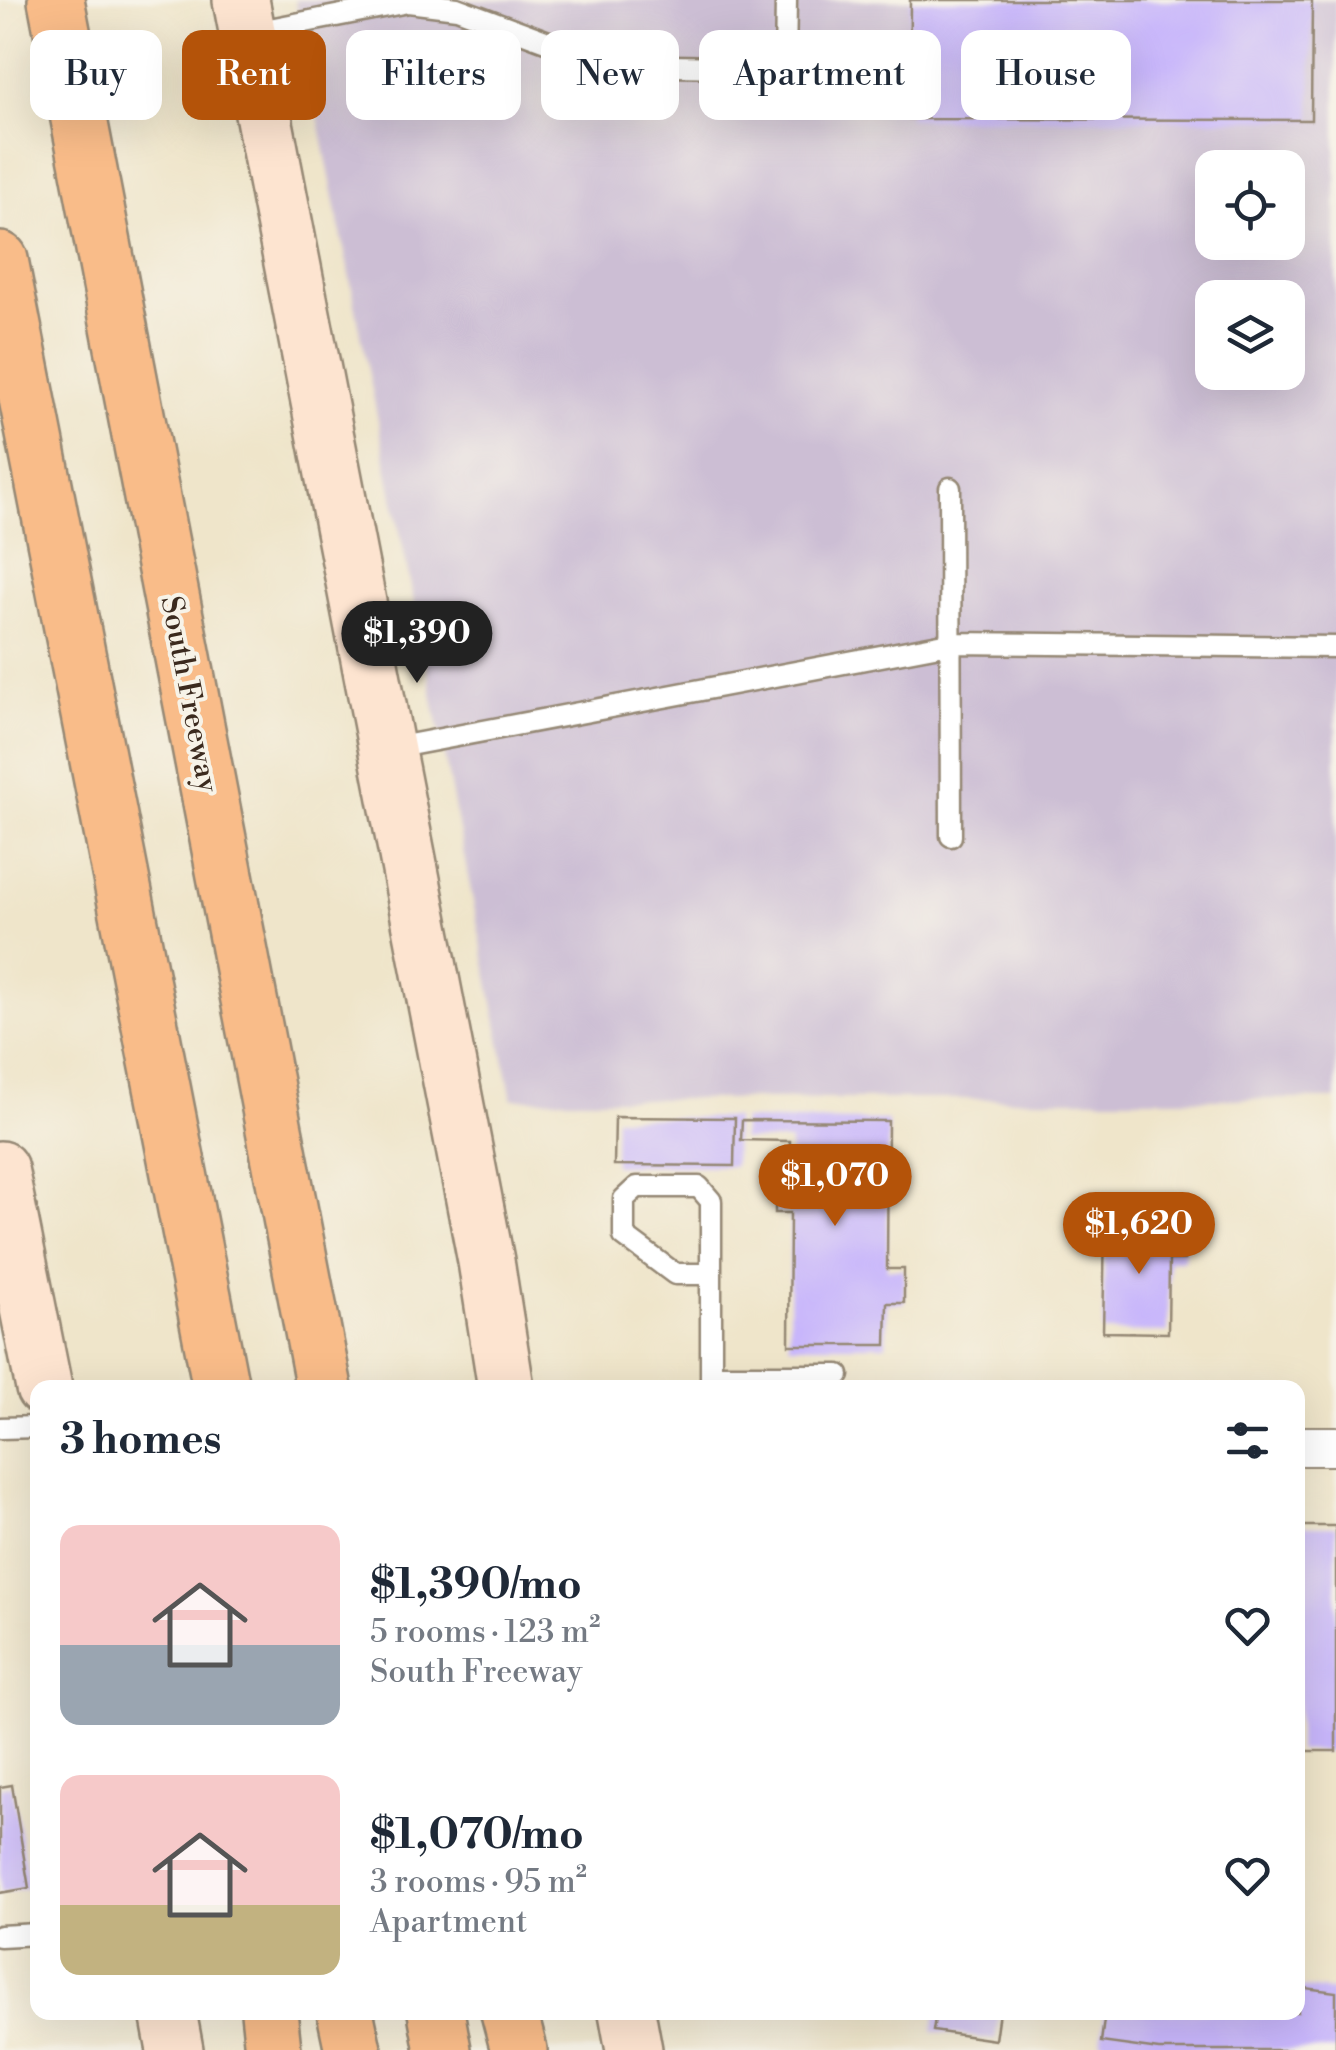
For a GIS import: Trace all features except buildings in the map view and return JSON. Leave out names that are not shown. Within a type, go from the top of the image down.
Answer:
[{"type":"highway","name":"South Freeway","points":[[56,0],[323,1380]]},
{"type":"highway","points":[[0,260],[219,1380]]},
{"type":"highway","points":[[154,1042],[137,1121],[188,1380]]},
{"type":"highway","points":[[270,2020],[273,2050]]},
{"type":"highway","points":[[347,2020],[353,2050]]},
{"type":"highway","points":[[437,2020],[443,2050]]},
{"type":"highway","points":[[511,2020],[519,2050]]},
{"type":"main road","points":[[244,17],[486,1261],[505,1380]]},
{"type":"main road","points":[[0,1169],[42,1380]]},
{"type":"main road","points":[[169,2020],[175,2050]]},
{"type":"main road","points":[[628,2020],[634,2050]]},
{"type":"street","points":[[1305,1446],[1336,1446]]},
{"type":"lane","points":[[244,17],[408,2],[458,4],[610,65],[786,68],[786,0]]},
{"type":"lane","points":[[950,488],[951,836]]},
{"type":"lane","points":[[386,749],[950,643],[1336,647]]},
{"type":"lane","points":[[711,1274],[675,1274],[624,1236],[624,1199],[637,1187],[699,1187],[711,1201],[711,1274],[711,1380]]},
{"type":"lane","points":[[754,1380],[839,1376]]},
{"type":"lane","points":[[0,1428],[30,1427]]},
{"type":"lane","points":[[0,1936],[30,1934]]},
{"type":"shaded area","points":[[295,0],[1336,0],[1336,1099],[512,1099],[319,120],[326,120],[326,30],[301,30]]}]
